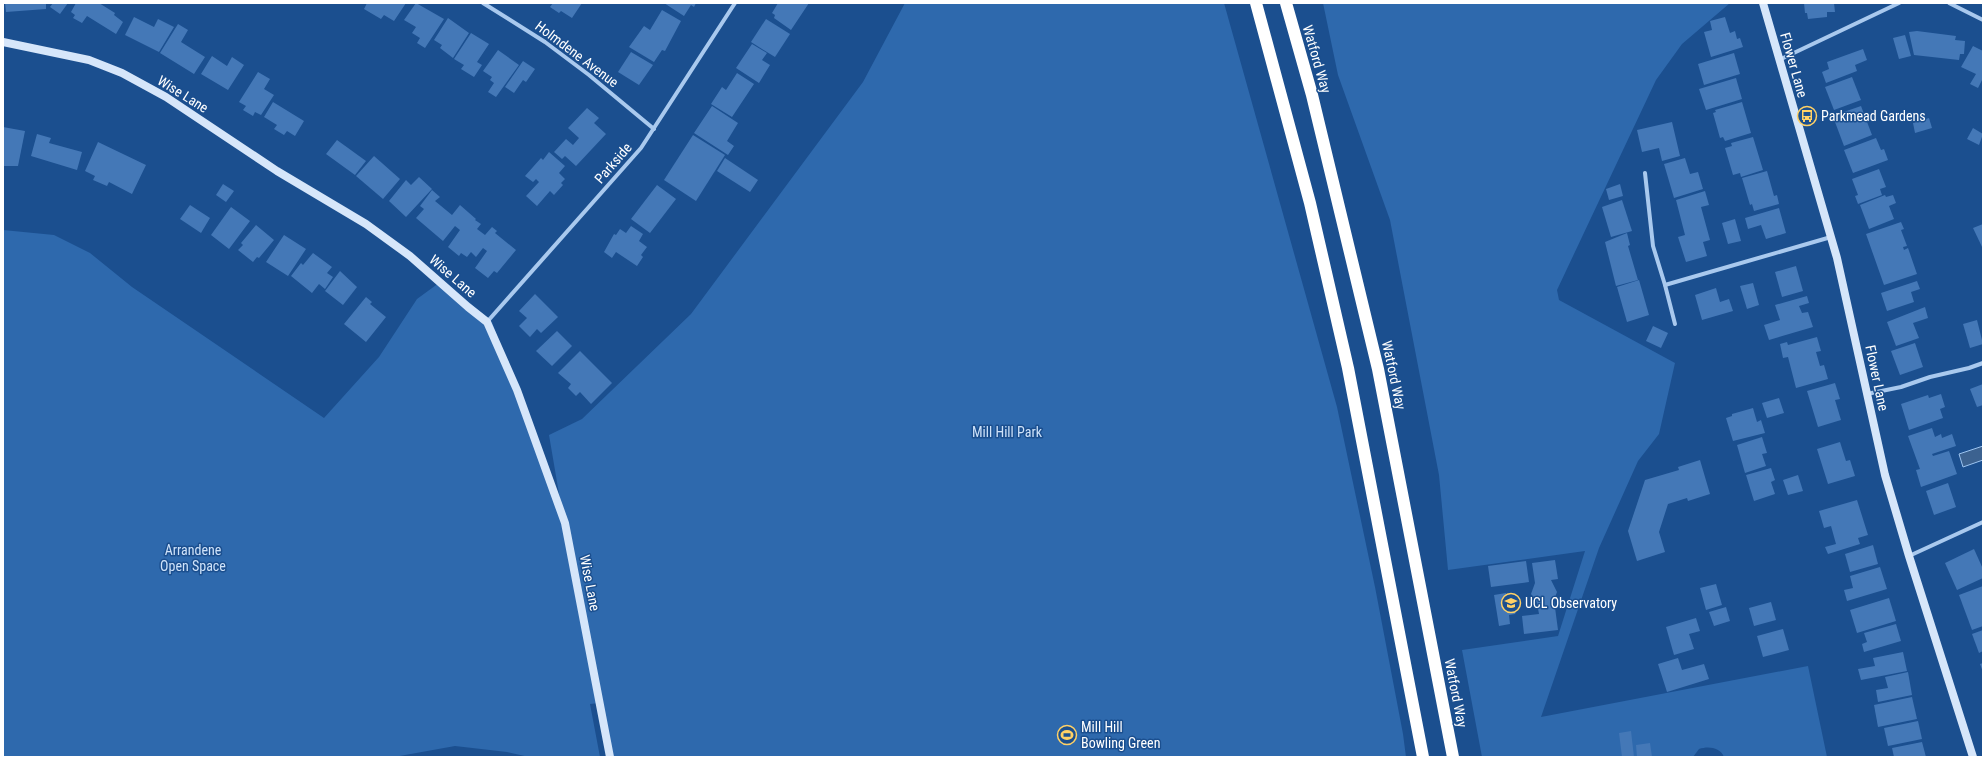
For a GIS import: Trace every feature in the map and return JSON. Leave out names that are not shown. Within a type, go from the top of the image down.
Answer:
[{"type":"highway","points":[[1256,3],[1310,203],[1348,368],[1423,757]]},
{"type":"highway","name":"Watford Way","points":[[1286,3],[1318,118],[1378,369],[1453,757]]},
{"type":"street","name":"Holmdene Avenue","points":[[483,3],[551,46],[589,75],[654,129]]},
{"type":"street","name":"Parkside","points":[[487,322],[641,148],[735,3]]},
{"type":"street","name":"Flower Lane","points":[[1763,3],[1831,237],[1848,305],[1885,475],[1909,556],[1973,757]]},
{"type":"street","points":[[1779,60],[1899,3]]},
{"type":"street","points":[[1949,3],[1983,20]]},
{"type":"street","name":"Wise Lane","points":[[3,42],[89,60],[122,73],[166,97],[277,171],[366,224],[410,256],[487,322],[517,390],[565,523],[610,757]]},
{"type":"street","points":[[1645,173],[1653,246],[1675,324]]},
{"type":"street","points":[[1665,285],[1831,237]]},
{"type":"street","points":[[1867,394],[1901,387],[1930,377],[1969,368],[1983,363]]},
{"type":"street","points":[[1909,556],[1983,522]]},
{"type":"green space","name":"Mill Hill Park","points":[[905,3],[1224,3],[1337,407],[1375,587],[1406,757],[610,757],[599,703],[590,704],[600,757],[529,757],[507,752],[455,746],[394,757],[3,757],[3,230],[54,235],[90,253],[132,287],[324,418],[379,357],[417,299],[443,280],[492,322],[564,523],[549,435],[582,419],[691,314],[863,82]]},
{"type":"green space","points":[[1323,3],[1730,3],[1682,44],[1656,80],[1557,290],[1559,300],[1675,363],[1659,434],[1638,461],[1599,548],[1541,717],[1808,666],[1827,757],[1724,757],[1717,749],[1706,748],[1699,749],[1693,757],[1482,757],[1462,650],[1558,636],[1585,551],[1448,570],[1439,475],[1390,220],[1338,75]]},
{"type":"shaded area","points":[[1983,446],[1983,460],[1963,467],[1959,454]]},
{"type":"building","points":[[5,3],[46,3],[46,9],[6,12]]},
{"type":"building","points":[[53,3],[68,3],[60,14],[50,7]]},
{"type":"building","points":[[76,3],[99,3],[115,13],[114,15],[123,22],[116,34],[87,16],[82,23],[73,18],[75,15],[71,12]]},
{"type":"building","points":[[367,3],[406,3],[394,21],[384,15],[381,19],[364,9]]},
{"type":"building","points":[[416,3],[444,19],[425,48],[417,43],[420,38],[412,33],[416,27],[404,20]]},
{"type":"building","points":[[553,3],[582,3],[572,18],[561,11],[559,13],[550,7]]},
{"type":"building","points":[[664,3],[696,3],[694,7],[691,5],[684,16]]},
{"type":"building","points":[[778,3],[809,3],[791,30],[774,18],[775,15],[772,13]]},
{"type":"building","points":[[1804,3],[1834,3],[1835,12],[1827,12],[1827,17],[1808,19],[1807,13],[1805,13]]},
{"type":"building","points":[[662,10],[681,21],[665,51],[662,50],[654,62],[629,47],[644,26],[650,30]]},
{"type":"building","points":[[134,17],[154,27],[158,19],[174,27],[159,52],[125,35]]},
{"type":"building","points":[[1725,17],[1730,33],[1735,31],[1737,39],[1740,38],[1743,47],[1711,57],[1704,32],[1712,30],[1710,21]]},
{"type":"building","points":[[448,18],[469,33],[453,58],[440,48],[442,45],[434,40]]},
{"type":"building","points":[[766,19],[790,34],[775,57],[751,42]]},
{"type":"building","points":[[178,24],[188,30],[181,42],[205,57],[194,74],[160,53]]},
{"type":"building","points":[[1917,31],[1956,36],[1955,40],[1965,41],[1964,54],[1960,54],[1959,60],[1914,55],[1909,32]]},
{"type":"building","points":[[471,33],[489,44],[477,62],[482,65],[474,77],[461,69],[464,65],[454,59]]},
{"type":"building","points":[[1905,35],[1911,56],[1899,59],[1893,38]]},
{"type":"building","points":[[752,44],[767,53],[762,60],[770,65],[759,83],[736,68]]},
{"type":"building","points":[[1973,46],[1983,51],[1983,78],[1978,88],[1970,84],[1976,74],[1961,67]]},
{"type":"building","points":[[1863,49],[1867,60],[1855,65],[1857,71],[1826,83],[1822,72],[1829,69],[1827,62]]},
{"type":"building","points":[[498,50],[519,65],[496,97],[488,92],[494,83],[490,80],[492,77],[483,71]]},
{"type":"building","points":[[631,52],[653,65],[639,85],[618,72]]},
{"type":"building","points":[[1734,53],[1740,74],[1704,85],[1698,64]]},
{"type":"building","points":[[212,56],[227,66],[232,57],[244,65],[228,90],[201,74]]},
{"type":"building","points":[[523,61],[535,69],[526,82],[523,80],[514,93],[505,87]]},
{"type":"building","points":[[258,72],[270,79],[264,89],[274,95],[261,115],[255,112],[253,116],[243,110],[246,106],[239,102]]},
{"type":"building","points":[[737,73],[754,84],[732,117],[711,104],[722,87],[726,90]]},
{"type":"building","points":[[1852,77],[1861,100],[1834,110],[1825,87]]},
{"type":"building","points":[[1736,78],[1742,99],[1706,110],[1699,89]]},
{"type":"building","points":[[273,102],[304,121],[295,136],[287,131],[284,135],[274,129],[277,125],[264,117]]},
{"type":"building","points":[[1742,102],[1751,133],[1725,141],[1723,137],[1720,138],[1713,113],[1716,112],[1715,110]]},
{"type":"building","points":[[712,106],[738,123],[727,141],[734,146],[728,155],[694,133]]},
{"type":"building","points":[[1861,106],[1872,135],[1844,146],[1835,122],[1840,120],[1838,114]]},
{"type":"building","points":[[587,108],[599,118],[594,123],[606,134],[576,166],[565,156],[562,159],[554,152],[566,139],[573,145],[579,138],[568,128]]},
{"type":"building","points":[[1929,118],[1932,128],[1915,133],[1913,123]]},
{"type":"building","points":[[1672,122],[1680,156],[1662,161],[1659,148],[1642,152],[1637,130]]},
{"type":"building","points":[[3,127],[25,131],[18,166],[3,166]]},
{"type":"building","points":[[1973,128],[1983,134],[1979,145],[1967,139]]},
{"type":"building","points":[[37,134],[51,138],[49,143],[82,152],[77,170],[31,156]]},
{"type":"building","points":[[693,135],[725,155],[696,201],[664,180]]},
{"type":"building","points":[[1753,137],[1763,170],[1741,177],[1740,173],[1733,175],[1725,148],[1732,146],[1731,143]]},
{"type":"building","points":[[1876,138],[1881,150],[1884,149],[1888,160],[1853,173],[1844,150]]},
{"type":"building","points":[[337,140],[366,161],[355,175],[326,154]]},
{"type":"building","points":[[98,142],[146,165],[132,194],[109,182],[107,186],[93,180],[95,176],[85,171]]},
{"type":"building","points":[[549,152],[565,166],[559,173],[565,179],[561,183],[563,185],[554,195],[550,191],[537,206],[526,196],[539,182],[536,179],[533,182],[525,176],[541,158],[543,160]]},
{"type":"building","points":[[374,156],[400,179],[383,199],[356,176]]},
{"type":"building","points":[[725,158],[758,180],[750,192],[717,171]]},
{"type":"building","points":[[1685,158],[1690,174],[1698,172],[1703,189],[1674,198],[1664,164]]},
{"type":"building","points":[[1879,169],[1886,187],[1880,189],[1882,195],[1858,204],[1855,196],[1858,195],[1852,179]]},
{"type":"building","points":[[1767,171],[1774,196],[1777,195],[1779,204],[1754,211],[1752,204],[1750,205],[1742,178]]},
{"type":"building","points":[[419,177],[432,189],[406,217],[389,201],[406,180],[411,185]]},
{"type":"building","points":[[223,184],[234,191],[226,202],[216,195]]},
{"type":"building","points":[[1620,184],[1623,196],[1609,200],[1606,189]]},
{"type":"building","points":[[657,185],[676,199],[650,233],[631,219]]},
{"type":"building","points":[[432,190],[440,197],[435,201],[452,215],[460,205],[481,224],[477,229],[485,235],[492,227],[497,231],[495,233],[516,250],[497,273],[494,271],[488,278],[475,268],[487,251],[483,248],[476,257],[471,252],[467,257],[461,253],[459,256],[448,247],[460,230],[455,226],[443,241],[416,218],[424,209],[420,206]]},
{"type":"building","points":[[1705,191],[1709,205],[1701,207],[1710,240],[1703,242],[1707,256],[1686,262],[1678,237],[1685,235],[1676,200]]},
{"type":"building","points":[[1885,195],[1886,197],[1893,195],[1896,203],[1889,206],[1894,219],[1869,229],[1860,205]]},
{"type":"building","points":[[1622,200],[1632,231],[1611,237],[1602,207]]},
{"type":"building","points":[[190,205],[210,218],[201,233],[180,219]]},
{"type":"building","points":[[231,207],[250,221],[229,249],[211,235]]},
{"type":"building","points":[[1779,208],[1786,233],[1766,239],[1761,225],[1748,229],[1745,218]]},
{"type":"building","points":[[1735,219],[1741,241],[1728,244],[1722,223]]},
{"type":"building","points":[[1901,222],[1904,229],[1901,230],[1907,246],[1903,247],[1904,250],[1908,248],[1917,274],[1884,285],[1866,234]]},
{"type":"building","points":[[1983,224],[1983,249],[1973,228]]},
{"type":"building","points":[[256,225],[274,240],[259,258],[257,257],[253,262],[238,250],[243,245],[241,243]]},
{"type":"building","points":[[631,226],[643,234],[639,241],[647,247],[641,255],[643,257],[637,266],[616,252],[612,258],[604,252],[614,234],[616,235],[620,229],[626,233]]},
{"type":"building","points":[[1627,233],[1630,245],[1628,246],[1638,280],[1616,286],[1605,242]]},
{"type":"building","points":[[284,235],[306,249],[288,276],[266,262]]},
{"type":"building","points":[[313,253],[332,267],[327,273],[333,277],[325,289],[319,284],[312,293],[291,276],[301,263],[303,265]]},
{"type":"building","points":[[1796,266],[1803,291],[1782,297],[1775,272]]},
{"type":"building","points":[[340,271],[357,287],[343,305],[325,291]]},
{"type":"building","points":[[1639,280],[1649,315],[1627,322],[1617,287]]},
{"type":"building","points":[[1917,281],[1920,289],[1911,292],[1914,302],[1887,311],[1881,293]]},
{"type":"building","points":[[1753,283],[1759,305],[1747,309],[1740,286]]},
{"type":"building","points":[[1716,288],[1720,302],[1729,299],[1733,311],[1702,320],[1695,295]]},
{"type":"building","points":[[535,294],[558,317],[541,333],[537,329],[530,337],[519,326],[527,318],[519,311]]},
{"type":"building","points":[[1807,296],[1809,303],[1799,306],[1802,313],[1808,312],[1813,327],[1769,340],[1764,325],[1780,320],[1775,305]]},
{"type":"building","points":[[366,297],[372,302],[370,304],[386,317],[366,342],[344,324]]},
{"type":"building","points":[[1925,307],[1928,318],[1913,323],[1919,338],[1896,346],[1887,322]]},
{"type":"building","points":[[1977,320],[1983,344],[1970,348],[1963,324]]},
{"type":"building","points":[[1653,326],[1668,333],[1661,348],[1646,341]]},
{"type":"building","points":[[557,331],[572,346],[552,366],[536,351]]},
{"type":"building","points":[[1817,337],[1821,351],[1816,352],[1820,366],[1824,365],[1828,379],[1796,388],[1788,357],[1783,358],[1780,344],[1787,342],[1788,345]]},
{"type":"building","points":[[1915,343],[1923,367],[1900,375],[1891,351]]},
{"type":"building","points":[[580,351],[612,383],[591,404],[580,392],[576,396],[568,388],[571,384],[558,373]]},
{"type":"building","points":[[1835,383],[1840,399],[1835,400],[1841,420],[1818,427],[1807,391]]},
{"type":"building","points":[[1983,384],[1983,405],[1977,407],[1970,389]]},
{"type":"building","points":[[1941,394],[1945,407],[1940,409],[1943,418],[1909,430],[1901,404],[1928,395],[1929,398]]},
{"type":"building","points":[[1779,398],[1784,413],[1767,418],[1762,403]]},
{"type":"building","points":[[1753,408],[1757,422],[1761,420],[1765,433],[1733,441],[1726,418],[1732,416],[1732,414]]},
{"type":"building","points":[[1932,428],[1935,437],[1941,434],[1942,438],[1952,434],[1956,446],[1932,454],[1933,456],[1949,451],[1957,474],[1921,487],[1916,470],[1920,469],[1908,436]]},
{"type":"building","points":[[1762,437],[1767,453],[1762,454],[1766,466],[1745,473],[1737,445]]},
{"type":"building","points":[[1840,442],[1846,461],[1850,460],[1855,476],[1828,484],[1817,449]]},
{"type":"building","points":[[1700,460],[1710,494],[1688,501],[1687,498],[1668,504],[1659,532],[1665,552],[1637,561],[1628,531],[1645,480],[1679,470],[1678,467]]},
{"type":"building","points":[[1771,468],[1775,480],[1771,482],[1775,494],[1754,501],[1746,475]]},
{"type":"building","points":[[1798,475],[1803,491],[1788,495],[1783,480]]},
{"type":"building","points":[[1948,483],[1956,507],[1934,515],[1926,491]]},
{"type":"building","points":[[1857,500],[1868,535],[1858,538],[1860,544],[1828,554],[1825,547],[1836,544],[1831,526],[1824,528],[1819,511]]},
{"type":"building","points":[[1873,545],[1878,564],[1850,572],[1845,554]]},
{"type":"building","points":[[1974,549],[1983,569],[1983,578],[1957,590],[1945,563]]},
{"type":"building","points":[[1555,560],[1558,579],[1551,580],[1557,592],[1554,600],[1558,630],[1524,634],[1522,616],[1539,614],[1537,603],[1531,594],[1535,583],[1532,563]]},
{"type":"building","points":[[1526,561],[1529,582],[1491,587],[1488,566]]},
{"type":"building","points":[[1880,567],[1887,589],[1847,601],[1844,590],[1853,588],[1850,576]]},
{"type":"building","points":[[1716,584],[1722,605],[1706,610],[1700,588]]},
{"type":"building","points":[[1983,586],[1983,626],[1972,630],[1959,595]]},
{"type":"building","points":[[1506,593],[1507,602],[1514,602],[1518,608],[1515,614],[1509,615],[1510,624],[1499,626],[1494,595]]},
{"type":"building","points":[[1889,598],[1896,621],[1857,633],[1850,610]]},
{"type":"building","points":[[1771,602],[1776,620],[1754,626],[1749,608]]},
{"type":"building","points":[[1726,607],[1730,621],[1714,626],[1709,612]]},
{"type":"building","points":[[1696,618],[1700,631],[1689,634],[1694,649],[1674,655],[1666,627]]},
{"type":"building","points":[[1896,624],[1901,641],[1864,652],[1862,644],[1867,642],[1864,633]]},
{"type":"building","points":[[1783,629],[1789,650],[1763,657],[1757,636]]},
{"type":"building","points":[[1983,630],[1983,651],[1979,653],[1972,634]]},
{"type":"building","points":[[1903,652],[1907,671],[1861,680],[1858,669],[1875,666],[1873,658]]},
{"type":"building","points":[[1678,658],[1682,670],[1704,664],[1709,679],[1667,692],[1658,664]]},
{"type":"building","points":[[1983,663],[1983,672],[1980,664]]},
{"type":"building","points":[[1908,672],[1912,695],[1878,702],[1876,690],[1888,688],[1885,677]]},
{"type":"building","points":[[1912,697],[1917,719],[1878,727],[1874,705]]},
{"type":"building","points":[[1918,721],[1922,739],[1888,746],[1884,728]]},
{"type":"building","points":[[1631,731],[1634,757],[1622,757],[1619,733]]},
{"type":"building","points":[[1922,742],[1926,757],[1894,757],[1892,748]]},
{"type":"building","points":[[1650,743],[1652,757],[1637,757],[1636,745]]},
{"type":"place","name":"Parkmead Gardens","points":[[1807,116]]},
{"type":"place","name":"UCL Observatory","points":[[1511,603]]},
{"type":"place","name":"Mill Hill Bowling Green","points":[[1067,735]]},
{"type":"park label","name":"Arrandene Open Space","points":[[193,558]]}]
